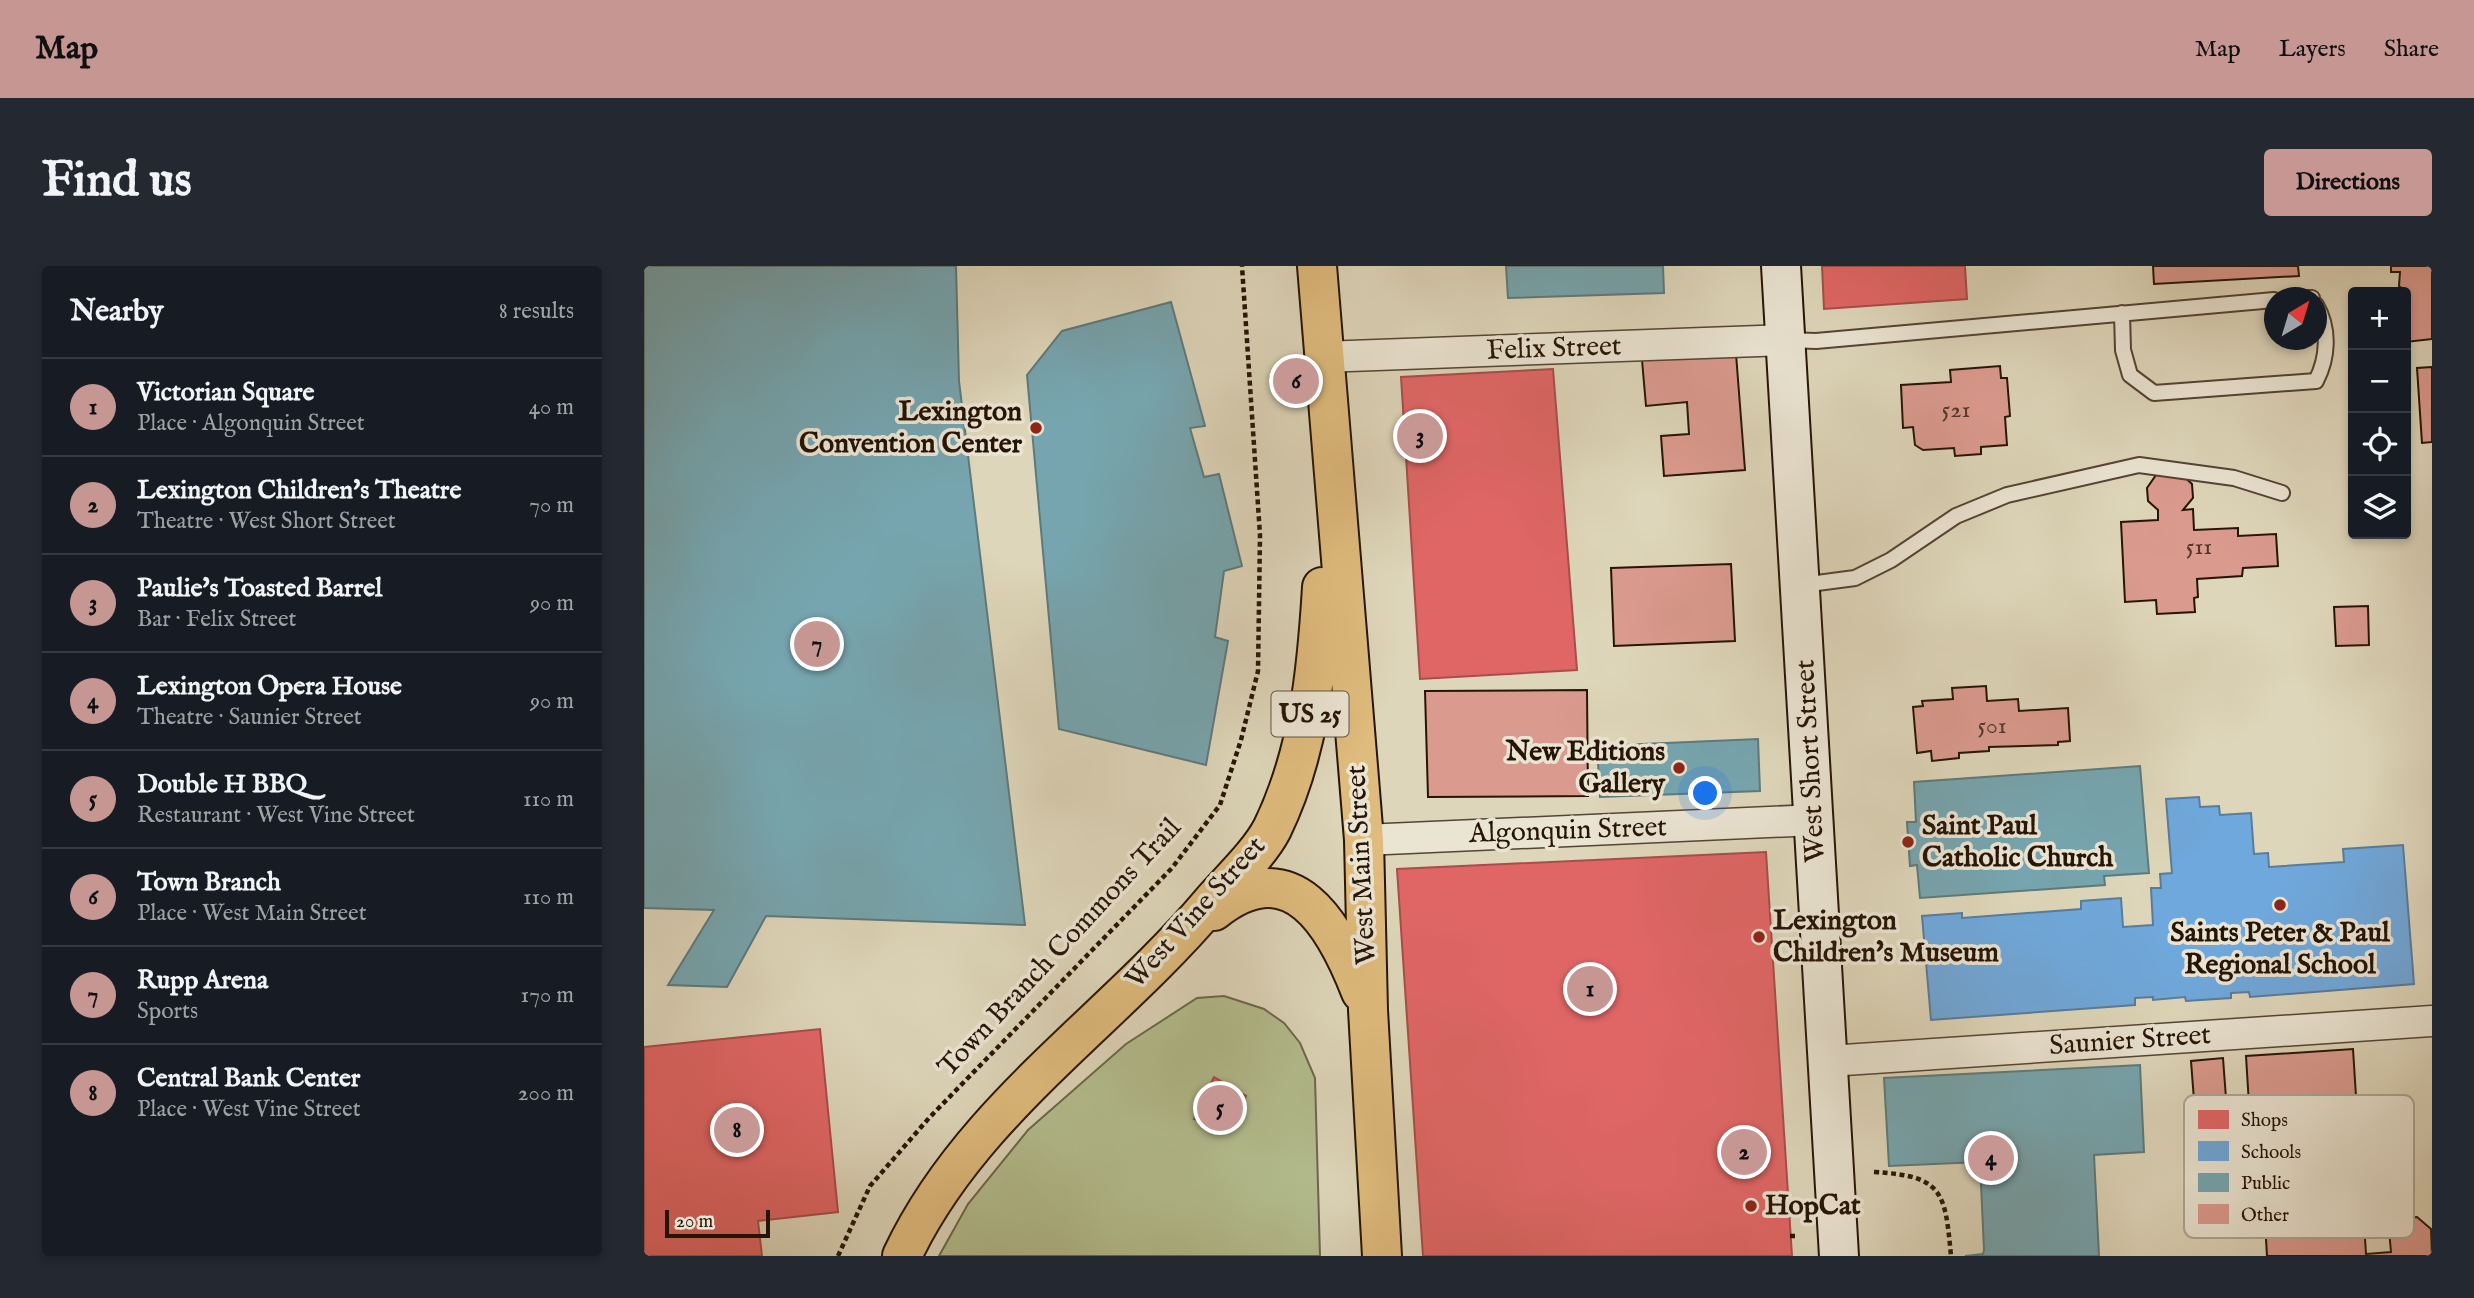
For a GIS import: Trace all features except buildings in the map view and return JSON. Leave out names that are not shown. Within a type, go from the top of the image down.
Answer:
[{"type":"main road","name":"West Main Street","points":[[1317,266],[1322,357],[1364,840],[1368,1010],[1382,1256]]},
{"type":"main road","name":"West Short Street","points":[[1781,266],[1839,1256]]},
{"type":"main road","name":"West Vine Street","points":[[902,1256],[915,1228],[950,1173],[1003,1110],[1182,936],[1270,832],[1298,765],[1311,709],[1319,643],[1330,453]]},
{"type":"main road","points":[[1182,936],[1228,900],[1256,888],[1276,887],[1302,898],[1325,919],[1348,957],[1368,1010]]},
{"type":"street","name":"Felix Street","points":[[1322,357],[1786,340]]},
{"type":"street","name":"Algonquin Street","points":[[1364,840],[1815,820]]},
{"type":"street","name":"Saunier Street","points":[[1829,1061],[2432,1021]]},
{"type":"lane","points":[[1786,340],[1816,341],[2264,301]]},
{"type":"lane","points":[[2122,313],[2123,350],[2130,374],[2154,393],[2316,382],[2324,366],[2326,350]]},
{"type":"lane","points":[[1801,585],[1855,578],[1891,560],[1956,516],[2007,495],[2139,464],[2234,478],[2282,493]]},
{"type":"path","name":"Town Branch Commons Trail","points":[[838,1256],[870,1186],[929,1118],[1172,868],[1220,805],[1241,740],[1258,671],[1260,535],[1242,266]]},
{"type":"path","points":[[1874,1172],[1927,1180],[1941,1195],[1951,1256]]},
{"type":"path","points":[[1790,1236],[1798,1236]]},
{"type":"green space","points":[[1224,996],[1264,1009],[1284,1023],[1300,1043],[1315,1078],[1320,1256],[939,1256],[968,1204],[1028,1130],[1126,1044],[1197,998]]},
{"type":"place","name":"Town Branch","points":[[1296,381]]},
{"type":"place","name":"Lexington Convention Center","points":[[1036,428]]},
{"type":"place","name":"Paulie's Toasted Barrel","points":[[1420,436]]},
{"type":"place","name":"Rupp Arena","points":[[817,644]]},
{"type":"place","name":"New Editions Gallery","points":[[1679,768]]},
{"type":"place","name":"Saint Paul Catholic Church","points":[[1908,842]]},
{"type":"place","name":"Saints Peter & Paul Regional School","points":[[2280,905]]},
{"type":"place","name":"Lexington Children's Museum","points":[[1759,937]]},
{"type":"place","name":"Victorian Square","points":[[1590,989]]},
{"type":"place","name":"Double H BBQ","points":[[1220,1108]]},
{"type":"place","name":"Central Bank Center","points":[[737,1130]]},
{"type":"place","name":"Lexington Children's Theatre","points":[[1744,1152]]},
{"type":"place","name":"Lexington Opera House","points":[[1991,1158]]},
{"type":"place","name":"HopCat","points":[[1751,1206]]}]
